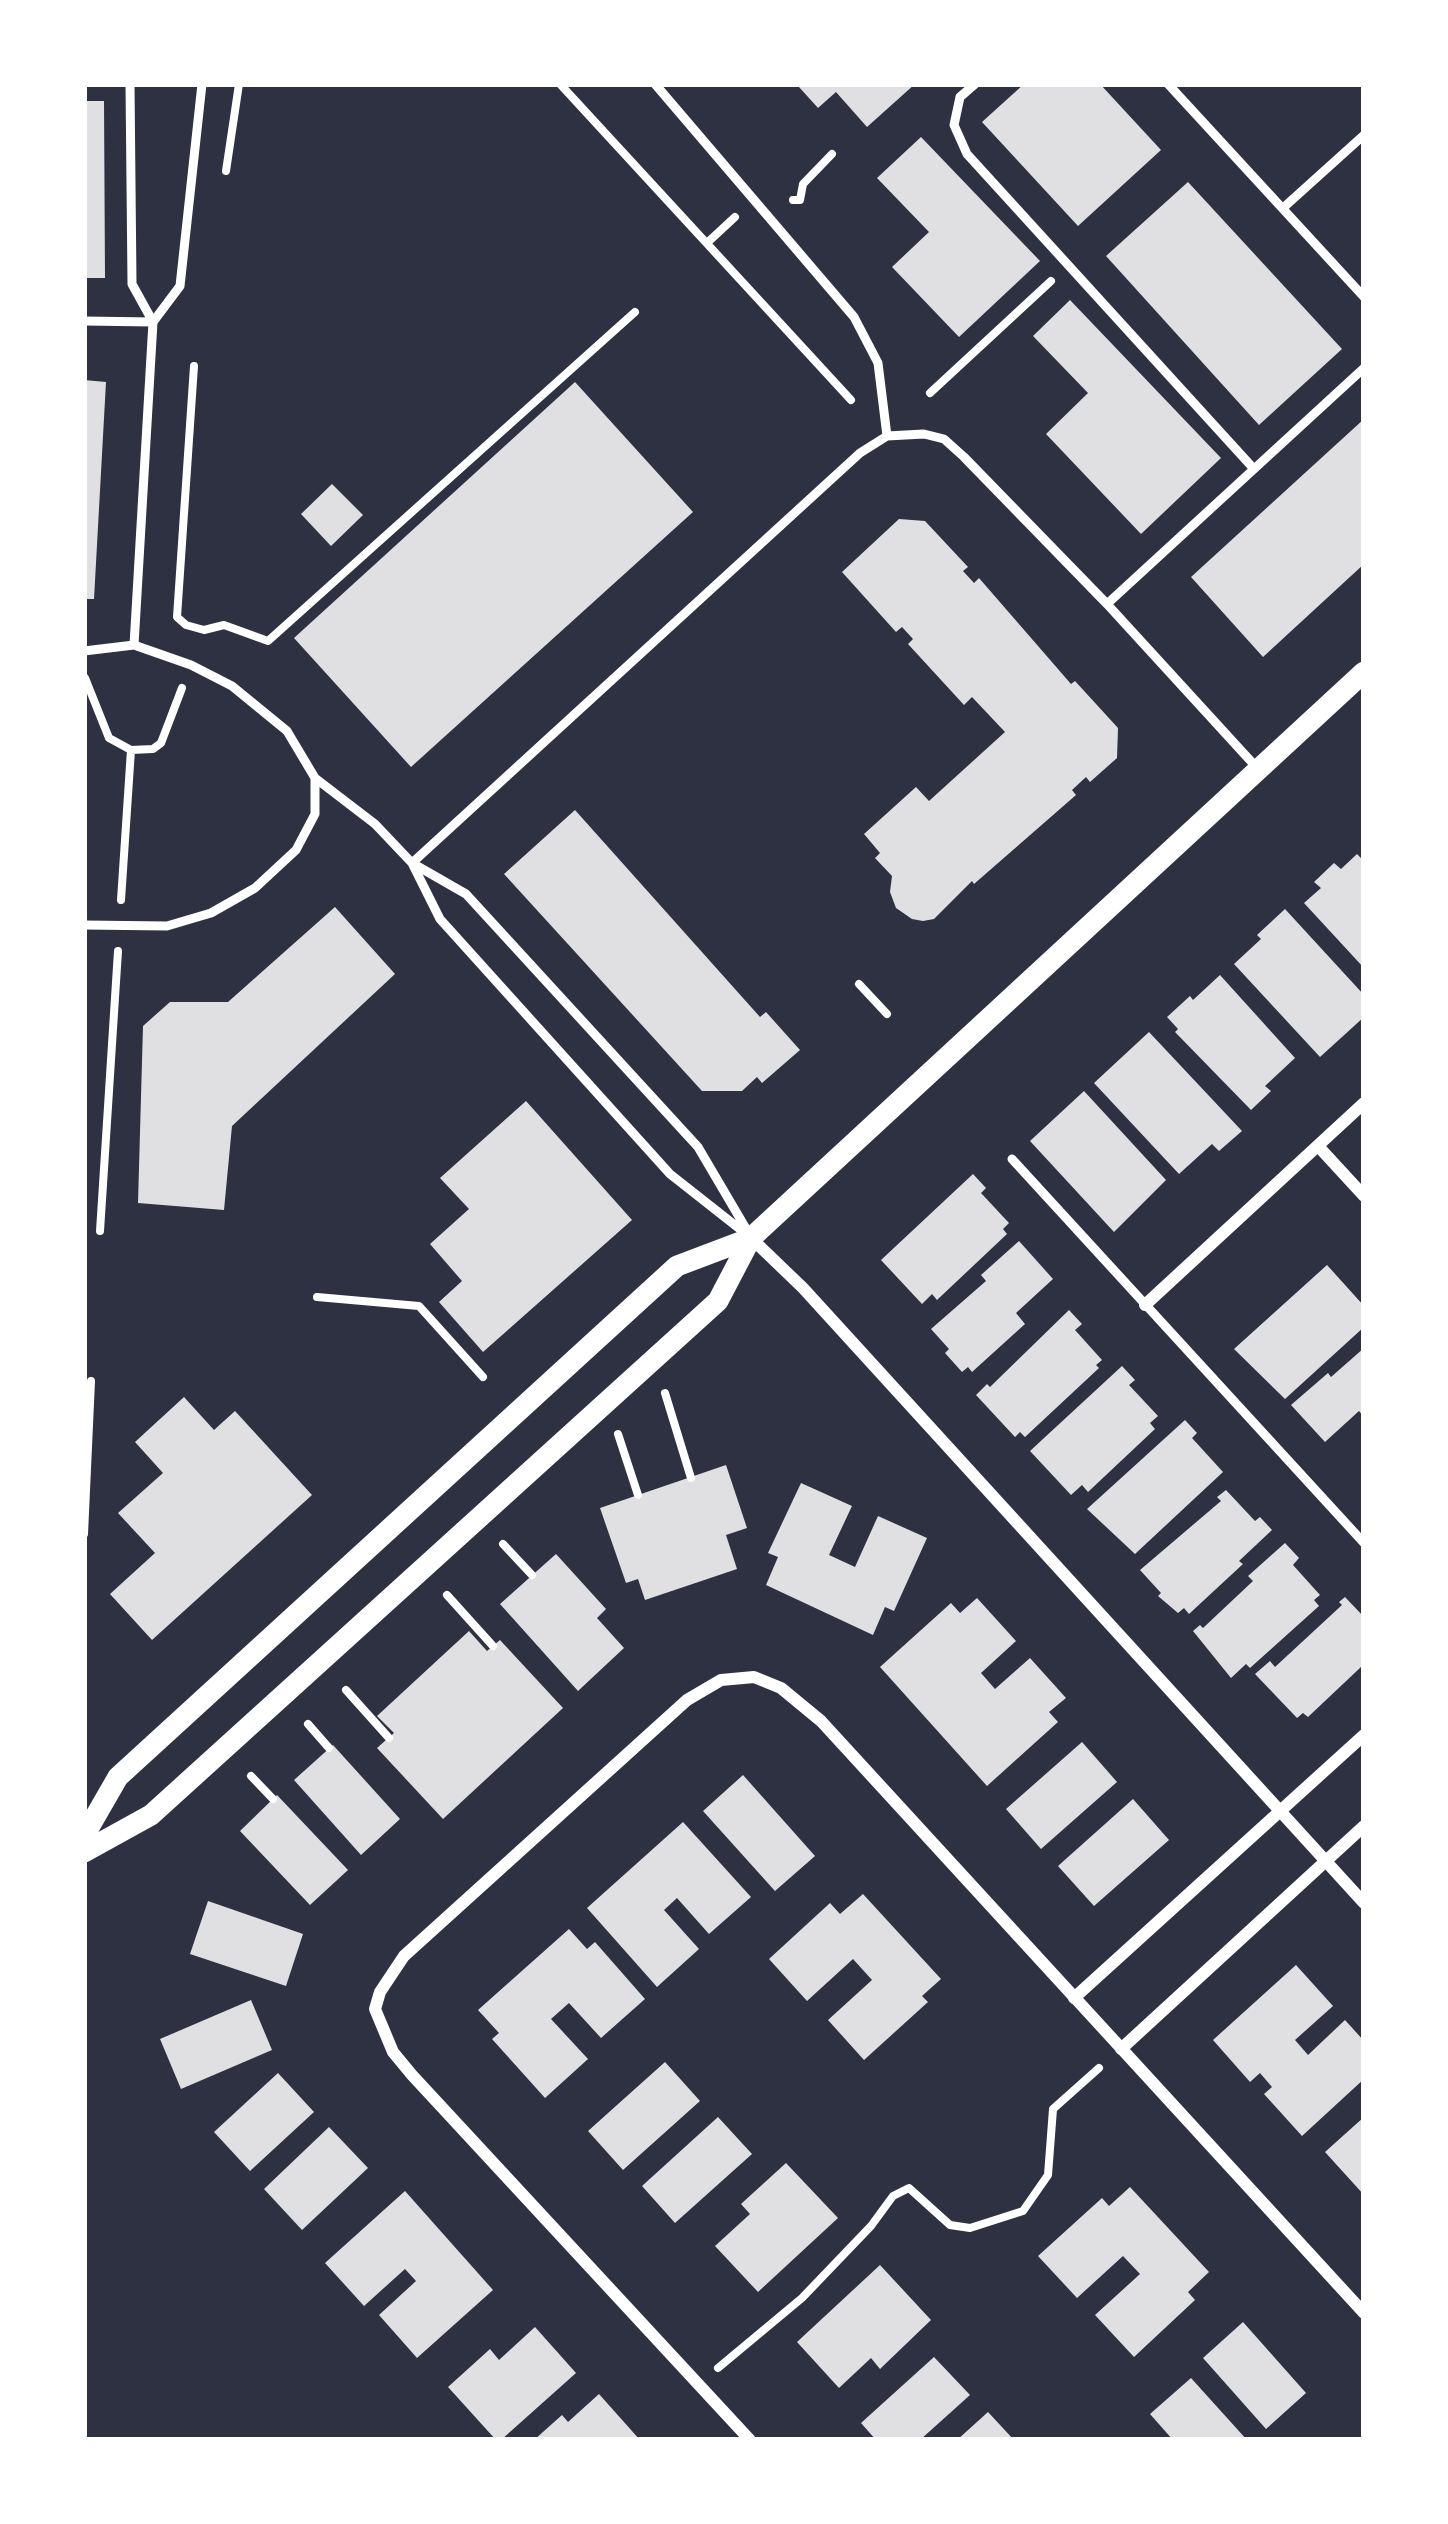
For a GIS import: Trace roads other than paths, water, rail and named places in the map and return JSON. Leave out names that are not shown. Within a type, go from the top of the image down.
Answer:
[{"type":"street","points":[[84,1852],[151,1815],[718,1300],[751,1238],[1364,672]]},
{"type":"street","points":[[1145,1305],[1364,1103]]},
{"type":"street","points":[[1318,1146],[1364,1196]]},
{"type":"street","points":[[751,1238],[819,1306],[1364,1903]]},
{"type":"street","points":[[84,1837],[118,1777],[677,1266],[751,1238]]},
{"type":"street","points":[[750,2440],[403,2064],[382,2033],[375,2008],[404,1956],[686,1700],[721,1680],[754,1677],[781,1688],[820,1721],[1364,2313]]},
{"type":"street","points":[[1074,1998],[1364,1735]]},
{"type":"street","points":[[1121,2049],[1364,1826]]},
{"type":"lane","points":[[130,84],[132,284],[153,322],[134,645]]},
{"type":"lane","points":[[153,322],[180,286],[202,84]]},
{"type":"lane","points":[[656,84],[863,332],[878,363],[887,436]]},
{"type":"lane","points":[[974,84],[960,97],[954,125],[967,154],[1254,469]]},
{"type":"lane","points":[[1168,84],[1364,297]]},
{"type":"lane","points":[[1282,208],[1364,135]]},
{"type":"lane","points":[[84,321],[153,322]]},
{"type":"lane","points":[[1107,604],[1364,368]]},
{"type":"lane","points":[[412,863],[860,453],[887,436],[924,434],[944,440],[964,457],[1258,769]]},
{"type":"lane","points":[[84,651],[134,645],[190,665],[232,686],[287,731],[315,778],[375,824],[412,863],[466,894],[698,1147],[751,1238]]},
{"type":"lane","points":[[84,925],[183,923],[255,888],[296,850],[315,814],[315,778]]},
{"type":"lane","points":[[412,863],[440,919],[670,1174],[751,1238]]},
{"type":"lane","points":[[1012,1159],[1364,1543]]}]
